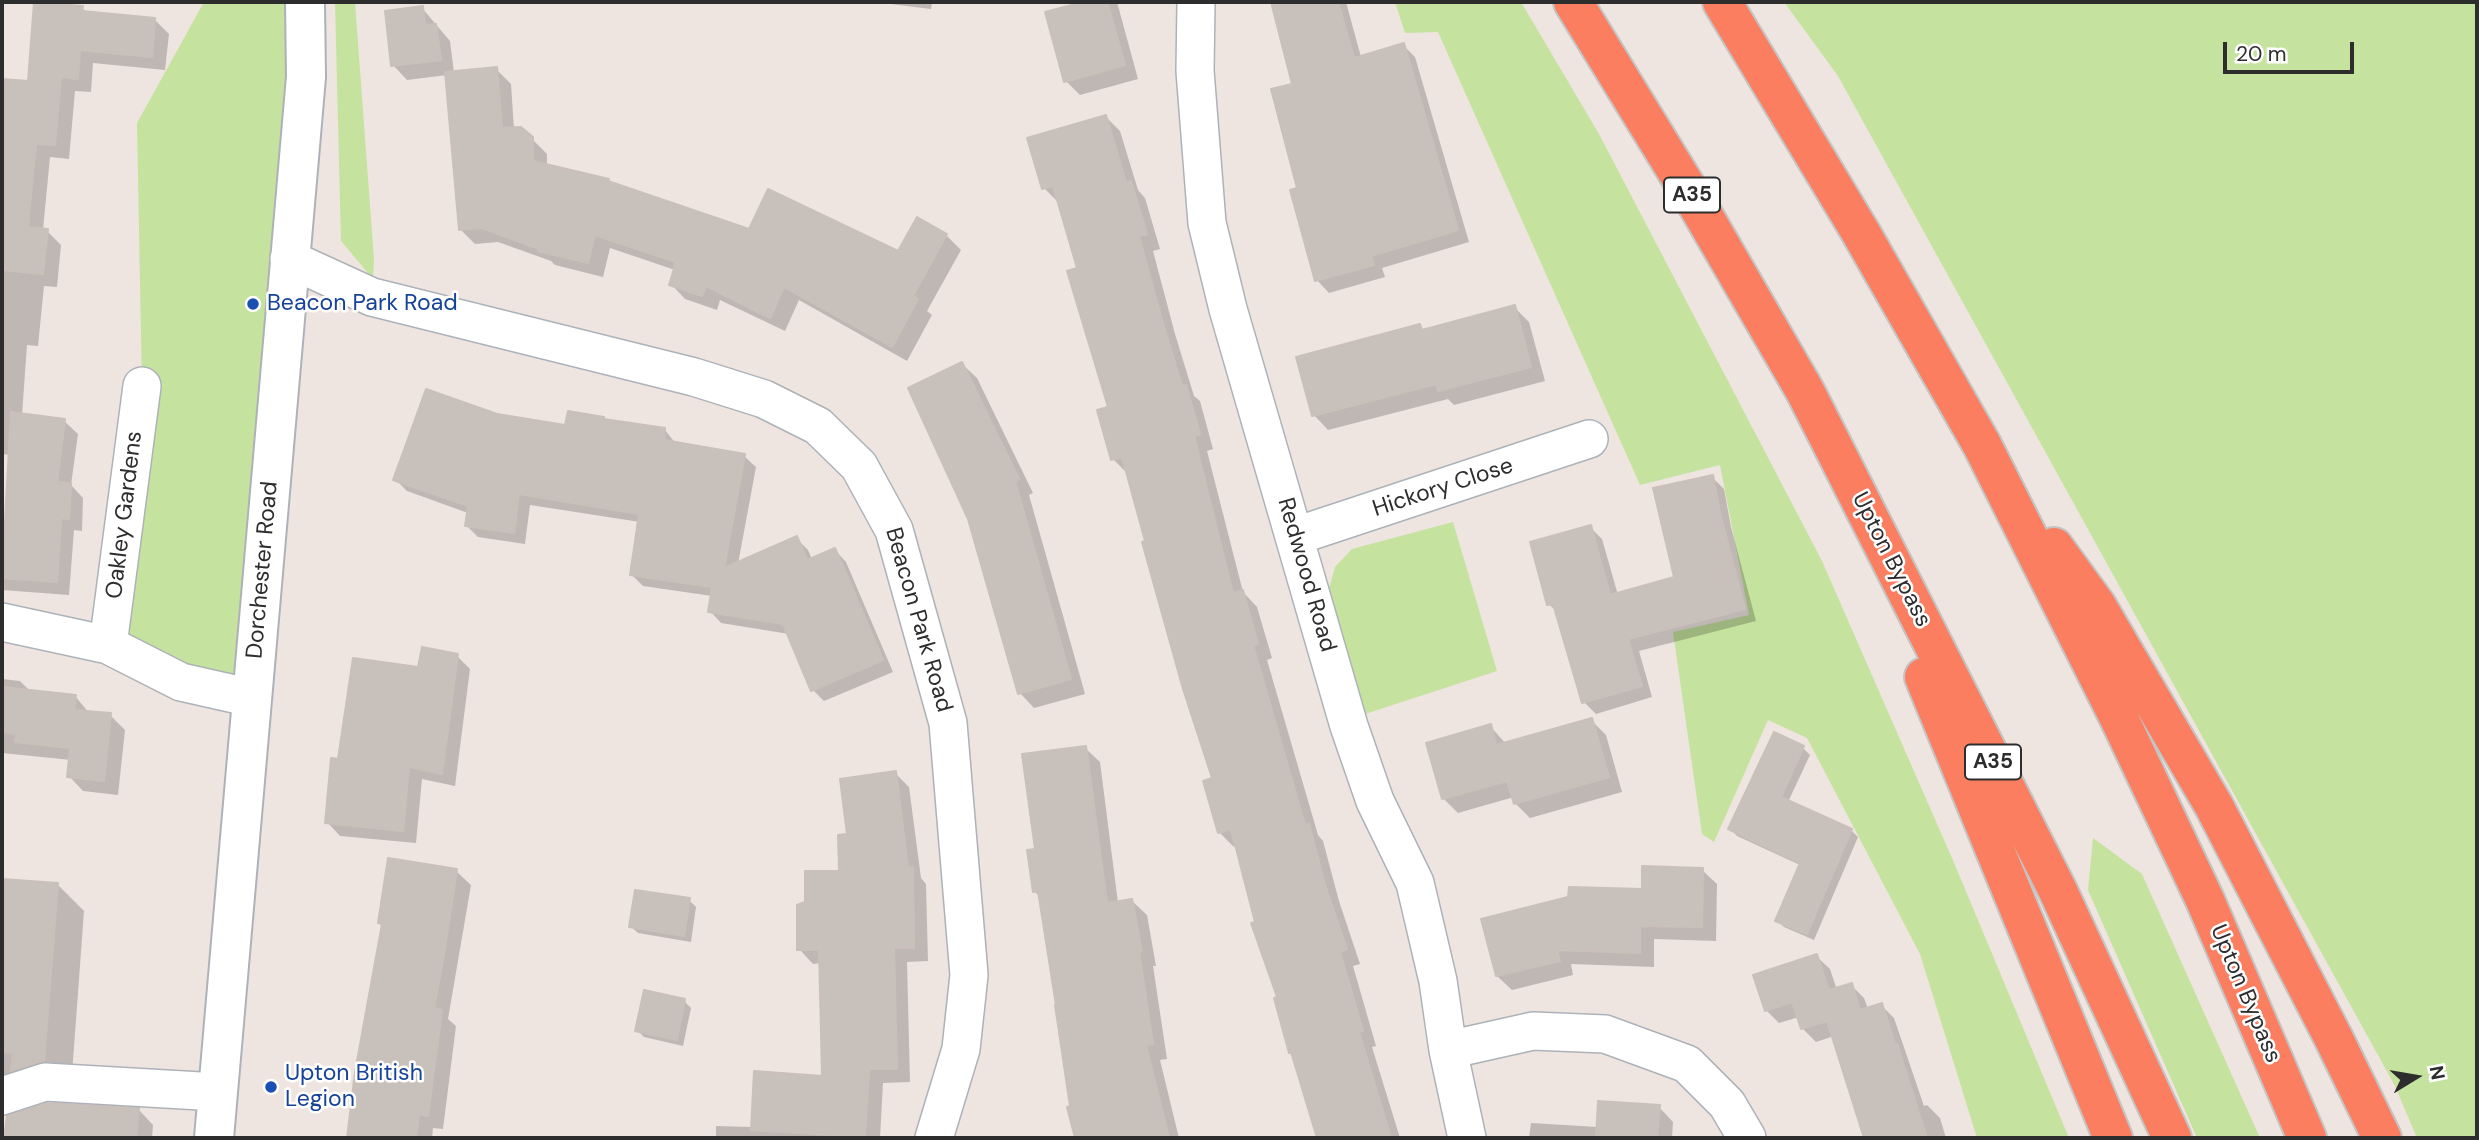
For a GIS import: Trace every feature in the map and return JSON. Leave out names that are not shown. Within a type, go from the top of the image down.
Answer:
[{"type":"highway","name":"Upton Bypass","points":[[1573,2],[1698,206],[1805,391],[2058,891],[2172,1138]]},
{"type":"highway","name":"Upton Bypass","points":[[1722,2],[1861,233],[1982,446],[2118,716],[2205,900],[2307,1138]]},
{"type":"highway","name":"A35","points":[[1805,391],[2113,1138]]},
{"type":"highway","points":[[1982,446],[2097,606],[2214,806],[2382,1138]]},
{"type":"main road","name":"Dorchester Road","points":[[214,1138],[306,77],[305,2]]},
{"type":"street","name":"Redwood Road","points":[[1196,2],[1195,71],[1207,223],[1228,309],[1349,726],[1371,789],[1416,883],[1438,981],[1448,1050],[1467,1138]]},
{"type":"street","name":"Beacon Park Road","points":[[289,259],[372,297],[694,377],[764,399],[818,426],[859,467],[894,530],[948,723],[969,975],[961,1049],[940,1136]]},
{"type":"street","name":"Oakley Gardens","points":[[108,645],[142,386]]},
{"type":"street","name":"Hickory Close","points":[[1296,536],[1589,439]]},
{"type":"street","points":[[2,622],[108,645],[181,682],[252,698]]},
{"type":"street","points":[[1448,1050],[1533,1031],[1605,1034],[1687,1064],[1727,1104],[1747,1138]]},
{"type":"street","points":[[2,1096],[45,1082],[218,1092]]},
{"type":"green space","points":[[204,2],[305,2],[252,698],[108,645],[142,386],[137,123]]},
{"type":"green space","points":[[335,2],[355,2],[374,260],[373,279],[341,241]]},
{"type":"green space","points":[[1395,2],[1521,2],[1599,134],[1822,561],[1955,865],[2069,1138],[1977,1138],[1920,954],[1807,738],[1768,720],[1714,842],[1702,834],[1673,632],[1749,615],[1720,465],[1640,485],[1438,32],[1405,33]]},
{"type":"green space","points":[[1784,2],[2477,2],[2477,1138],[2417,1138],[2395,1086],[1838,76]]},
{"type":"green space","points":[[1453,522],[1497,671],[1362,715],[1329,589],[1335,567],[1352,549]]},
{"type":"green space","points":[[2093,838],[2142,874],[2260,1138],[2197,1138],[2088,890]]},
{"type":"building","points":[[34,2],[83,6],[82,11],[155,18],[152,57],[80,50],[78,79],[61,77],[55,145],[36,144],[28,227],[48,229],[43,274],[2,270],[2,79],[28,81]]},
{"type":"building","points":[[1083,2],[1107,2],[1125,65],[1064,82],[1045,12]]},
{"type":"building","points":[[1271,2],[1338,2],[1354,58],[1404,43],[1458,230],[1371,256],[1374,265],[1315,281],[1290,190],[1297,188],[1271,89],[1292,84]]},
{"type":"building","points":[[423,6],[425,25],[436,24],[441,60],[391,66],[385,11]]},
{"type":"building","points":[[497,67],[502,128],[521,127],[533,137],[533,161],[609,179],[608,181],[749,229],[768,189],[898,251],[917,217],[947,234],[913,296],[918,299],[892,347],[784,287],[770,318],[706,286],[702,296],[669,285],[676,262],[595,235],[588,263],[538,251],[539,249],[482,228],[459,230],[445,72]]},
{"type":"building","points":[[1106,115],[1126,182],[1131,181],[1147,234],[1139,236],[1182,386],[1186,385],[1200,434],[1194,436],[1233,593],[1243,590],[1258,644],[1253,645],[1305,825],[1309,824],[1325,885],[1347,949],[1340,952],[1363,1031],[1359,1032],[1391,1138],[1317,1138],[1291,1052],[1289,1053],[1274,998],[1277,997],[1251,923],[1255,922],[1231,829],[1218,833],[1203,781],[1212,778],[1183,689],[1142,542],[1145,541],[1122,457],[1111,460],[1097,410],[1108,407],[1067,271],[1077,268],[1053,186],[1042,189],[1027,138]]},
{"type":"building","points":[[1515,305],[1531,367],[1438,391],[1436,384],[1312,416],[1296,357],[1420,324],[1422,330]]},
{"type":"building","points":[[962,362],[1019,479],[1015,481],[1071,679],[1018,694],[968,519],[908,388]]},
{"type":"building","points":[[426,389],[497,414],[565,425],[568,411],[665,428],[664,440],[745,454],[724,568],[797,536],[807,560],[835,548],[883,660],[811,691],[783,624],[708,612],[712,587],[630,575],[639,514],[519,494],[514,533],[465,526],[468,506],[393,480]]},
{"type":"building","points":[[11,412],[65,419],[57,482],[71,483],[69,519],[61,518],[57,582],[2,578],[2,538]]},
{"type":"building","points":[[1713,475],[1745,609],[1628,639],[1642,686],[1582,703],[1553,604],[1547,605],[1530,542],[1591,525],[1610,595],[1674,577],[1653,488]]},
{"type":"building","points":[[422,647],[458,654],[442,774],[409,767],[403,831],[325,823],[331,758],[338,759],[353,658],[418,667]]},
{"type":"building","points":[[2,687],[76,695],[74,710],[111,713],[104,781],[67,777],[70,748],[15,742],[16,734],[2,732]]},
{"type":"building","points":[[1592,718],[1609,777],[1514,804],[1507,781],[1442,799],[1426,743],[1491,724],[1496,745]]},
{"type":"building","points":[[1774,732],[1804,746],[1781,797],[1852,829],[1807,934],[1775,921],[1800,863],[1728,829]]},
{"type":"building","points":[[1086,746],[1107,903],[1132,899],[1142,951],[1139,952],[1153,1044],[1146,1045],[1169,1138],[1075,1138],[1067,1107],[1070,1106],[1056,1005],[1038,891],[1033,892],[1027,850],[1035,849],[1022,754]]},
{"type":"building","points":[[896,771],[908,868],[913,867],[914,948],[894,948],[897,1069],[869,1069],[865,1137],[751,1130],[754,1071],[822,1076],[819,950],[797,950],[797,905],[805,902],[805,871],[839,871],[838,835],[847,834],[840,779]]},
{"type":"building","points":[[388,858],[457,869],[434,1008],[442,1010],[428,1116],[419,1114],[416,1138],[347,1138],[355,1072],[382,924],[378,923]]},
{"type":"building","points":[[1642,866],[1703,868],[1702,927],[1640,926],[1640,953],[1557,950],[1560,961],[1496,976],[1481,919],[1568,897],[1569,887],[1642,889]]},
{"type":"building","points":[[2,879],[58,883],[44,1061],[11,1071],[13,1053],[2,1052]]},
{"type":"building","points":[[635,890],[690,898],[684,936],[629,927]]},
{"type":"building","points":[[1817,954],[1829,990],[1852,983],[1860,1010],[1882,1003],[1927,1138],[1864,1138],[1827,1021],[1801,1029],[1792,1002],[1765,1011],[1753,975]]},
{"type":"building","points":[[644,990],[685,999],[677,1040],[635,1031]]},
{"type":"building","points":[[1598,1101],[1660,1105],[1657,1138],[1596,1138]]},
{"type":"building","points":[[48,1103],[139,1108],[136,1138],[4,1138],[7,1116]]},
{"type":"place","name":"Beacon Park Road","points":[[253,304]]},
{"type":"place","name":"Upton British Legion","points":[[271,1087]]}]
